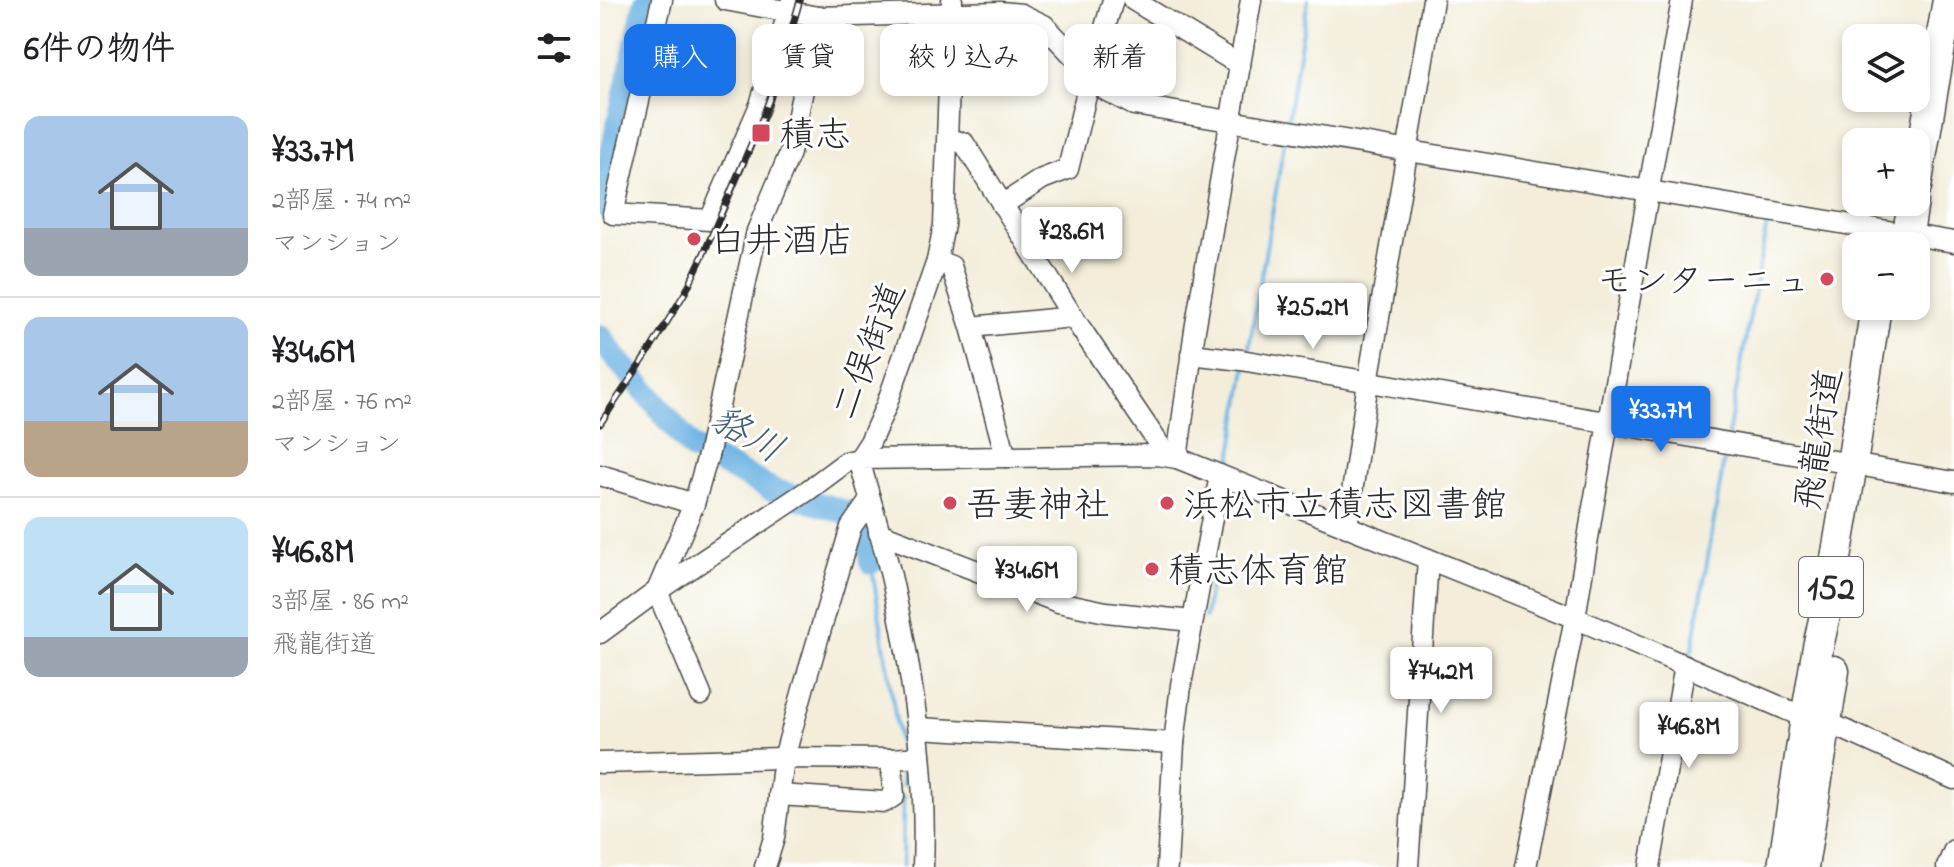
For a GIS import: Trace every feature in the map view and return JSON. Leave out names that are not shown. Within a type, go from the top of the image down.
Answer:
[{"type":"highway","points":[[1925,24],[1929,0]]},
{"type":"highway","points":[[1926,128],[1948,0]]},
{"type":"highway","name":"飛龍街道","points":[[1861,466],[1875,320]]},
{"type":"highway","name":"飛龍街道","points":[[1803,867],[1831,588],[1892,320]]},
{"type":"highway","name":"飛龍街道","points":[[1783,867],[1816,720]]},
{"type":"street","points":[[662,0],[613,214],[710,220],[760,105],[791,6]]},
{"type":"street","points":[[725,0],[791,6],[818,17],[952,6],[1021,14],[1044,25],[1064,46]]},
{"type":"street","points":[[1106,24],[1113,0]]},
{"type":"street","points":[[1133,0],[1240,65]]},
{"type":"street","points":[[1172,457],[1251,0]]},
{"type":"street","points":[[1347,527],[1368,382],[1433,0]]},
{"type":"street","points":[[1526,867],[1575,618],[1682,0]]},
{"type":"street","name":"二俣街道","points":[[600,633],[846,462],[859,459],[870,442],[886,406],[937,261],[944,225],[952,6]]},
{"type":"street","points":[[701,695],[657,591],[694,504],[757,231],[790,153],[818,17]]},
{"type":"street","points":[[1002,205],[1042,179],[1068,169],[1086,96]]},
{"type":"street","points":[[1117,96],[1134,105],[1896,232]]},
{"type":"street","points":[[948,139],[964,143],[1073,317],[1172,457]]},
{"type":"street","points":[[1930,238],[1954,242]]},
{"type":"street","points":[[937,261],[951,266],[1006,457]]},
{"type":"street","points":[[971,327],[1073,317]]},
{"type":"street","points":[[1191,354],[1954,482]]},
{"type":"street","points":[[765,867],[774,838],[784,758],[862,513],[859,459],[1172,457],[1575,618],[1954,779]]},
{"type":"street","points":[[600,475],[694,504]]},
{"type":"street","points":[[1167,867],[1174,743],[1192,621],[1227,478]]},
{"type":"street","points":[[779,795],[885,802],[894,796],[904,758],[918,728],[895,592],[879,533],[862,513]]},
{"type":"street","points":[[879,533],[1058,602],[1106,612],[1192,621]]},
{"type":"street","points":[[1408,867],[1428,559]]},
{"type":"street","points":[[1650,867],[1685,665]]},
{"type":"street","points":[[918,728],[1174,743]]},
{"type":"street","points":[[600,763],[904,758]]},
{"type":"street","points":[[904,758],[925,836],[923,867]]},
{"type":"street","points":[[1947,867],[1954,850]]},
{"type":"waterway","name":"貉川","points":[[600,205],[646,0]]},
{"type":"waterway","points":[[1287,125],[1308,0]]},
{"type":"waterway","points":[[1248,354],[1285,138]]},
{"type":"waterway","points":[[1728,435],[1767,224]]},
{"type":"waterway","name":"貉川","points":[[600,336],[692,448],[773,490],[845,512],[861,522],[871,562]]},
{"type":"waterway","points":[[1229,472],[1246,367]]},
{"type":"waterway","points":[[1690,654],[1726,448]]},
{"type":"waterway","points":[[871,562],[901,753]]},
{"type":"waterway","points":[[1205,617],[1212,572]]},
{"type":"waterway","points":[[902,765],[903,785]]},
{"type":"waterway","points":[[902,867],[903,797]]},
{"type":"railway","points":[[600,424],[686,291],[704,253],[762,119],[800,0]]},
{"type":"place","name":"積志","points":[[761,133]]},
{"type":"place","name":"白井酒店","points":[[694,239]]},
{"type":"place","name":"モンターニュ","points":[[1827,279]]},
{"type":"place","name":"吾妻神社","points":[[950,503]]},
{"type":"place","name":"浜松市立積志図書館","points":[[1167,503]]},
{"type":"place","name":"積志体育館","points":[[1152,569]]}]
